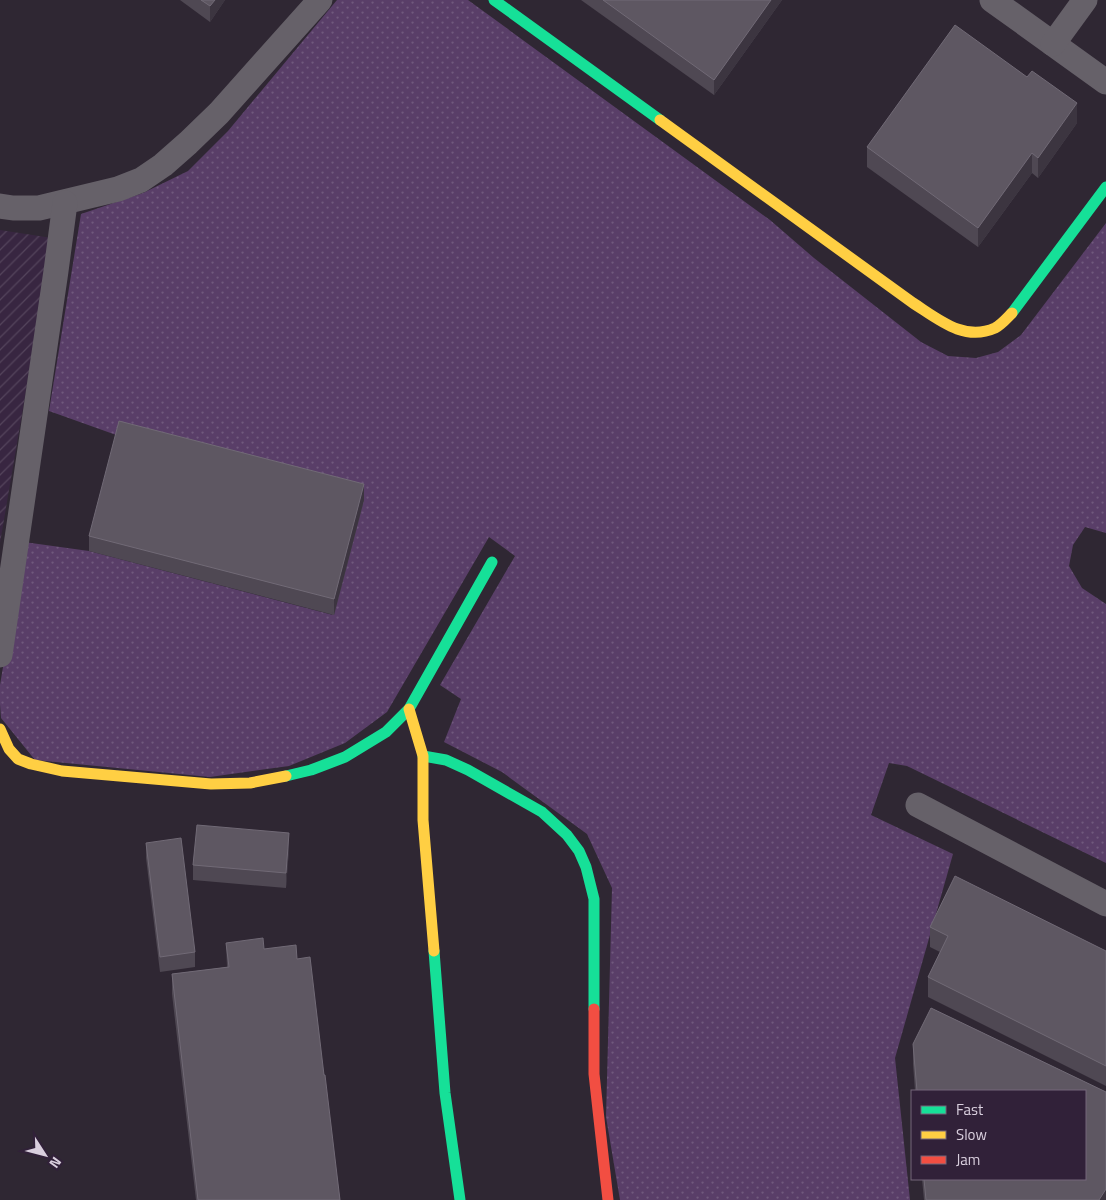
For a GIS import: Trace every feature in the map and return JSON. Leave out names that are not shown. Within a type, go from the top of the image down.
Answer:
[{"type":"street","points":[[0,206],[39,208],[118,190],[141,180],[163,165],[219,113],[320,0]]},
{"type":"street","points":[[494,0],[905,298],[950,327],[974,334],[996,328],[1012,313],[1106,187]]},
{"type":"street","points":[[992,0],[1106,82]]},
{"type":"street","points":[[1053,44],[1085,0]]},
{"type":"street","points":[[0,655],[65,203]]},
{"type":"street","points":[[0,729],[9,749],[18,759],[55,770],[211,784],[250,783],[311,770],[345,757],[386,732],[409,709],[492,562]]},
{"type":"street","points":[[409,709],[423,756],[423,820],[445,1093],[460,1200]]},
{"type":"street","points":[[423,756],[446,760],[468,770],[542,812],[567,835],[579,851],[586,867],[594,899],[594,1074],[608,1200]]},
{"type":"street","points":[[918,805],[1106,904]]},
{"type":"shaded area","points":[[337,0],[468,0],[770,220],[814,258],[921,342],[948,356],[976,358],[998,352],[1021,335],[1106,223],[1106,533],[1085,527],[1073,545],[1069,566],[1082,588],[1106,604],[1106,863],[907,766],[889,763],[871,815],[953,854],[895,1058],[910,1200],[620,1200],[606,1117],[612,888],[587,834],[502,772],[444,742],[461,699],[440,685],[515,556],[489,537],[387,712],[345,743],[289,766],[210,777],[35,760],[1,718],[0,685],[24,542],[89,551],[333,615],[119,436],[49,411],[81,214],[143,193],[188,171],[228,131]]},
{"type":"shaded area","points":[[0,230],[52,238],[0,543]]},
{"type":"building","points":[[201,0],[215,0],[210,6]]},
{"type":"building","points":[[603,0],[771,0],[714,80]]},
{"type":"building","points":[[955,25],[1027,77],[1032,71],[1077,103],[1038,158],[1032,153],[978,228],[867,147]]},
{"type":"building","points":[[119,421],[364,484],[334,599],[89,536]]},
{"type":"building","points":[[197,825],[289,833],[286,873],[193,865]]},
{"type":"building","points":[[181,838],[195,952],[160,957],[146,843]]},
{"type":"building","points":[[955,876],[1106,951],[1106,1066],[928,977],[948,936],[930,927]]},
{"type":"building","points":[[263,938],[264,949],[296,945],[297,959],[310,957],[340,1200],[198,1200],[172,974],[229,967],[226,943]]},
{"type":"building","points":[[931,1008],[1106,1092],[1106,1189],[1099,1200],[926,1200],[924,1180],[1086,1180],[1086,1090],[917,1090],[913,1044]]},
{"type":"traffic: fast","points":[[494,0],[660,120]]},
{"type":"traffic: fast","points":[[1012,313],[1106,187]]},
{"type":"traffic: fast","points":[[286,776],[311,770],[345,757],[386,732],[409,709],[492,562]]},
{"type":"traffic: fast","points":[[423,756],[446,760],[468,770],[542,812],[567,835],[579,851],[586,867],[594,899],[594,1009]]},
{"type":"traffic: fast","points":[[434,951],[445,1093],[460,1200]]},
{"type":"traffic: slow","points":[[660,120],[942,322],[962,330],[984,332],[997,327],[1012,313]]},
{"type":"traffic: slow","points":[[409,709],[423,756],[423,820],[434,951]]},
{"type":"traffic: slow","points":[[0,729],[9,749],[18,759],[62,771],[211,784],[250,783],[286,776]]},
{"type":"traffic: jam","points":[[594,1009],[594,1074],[608,1200]]}]
